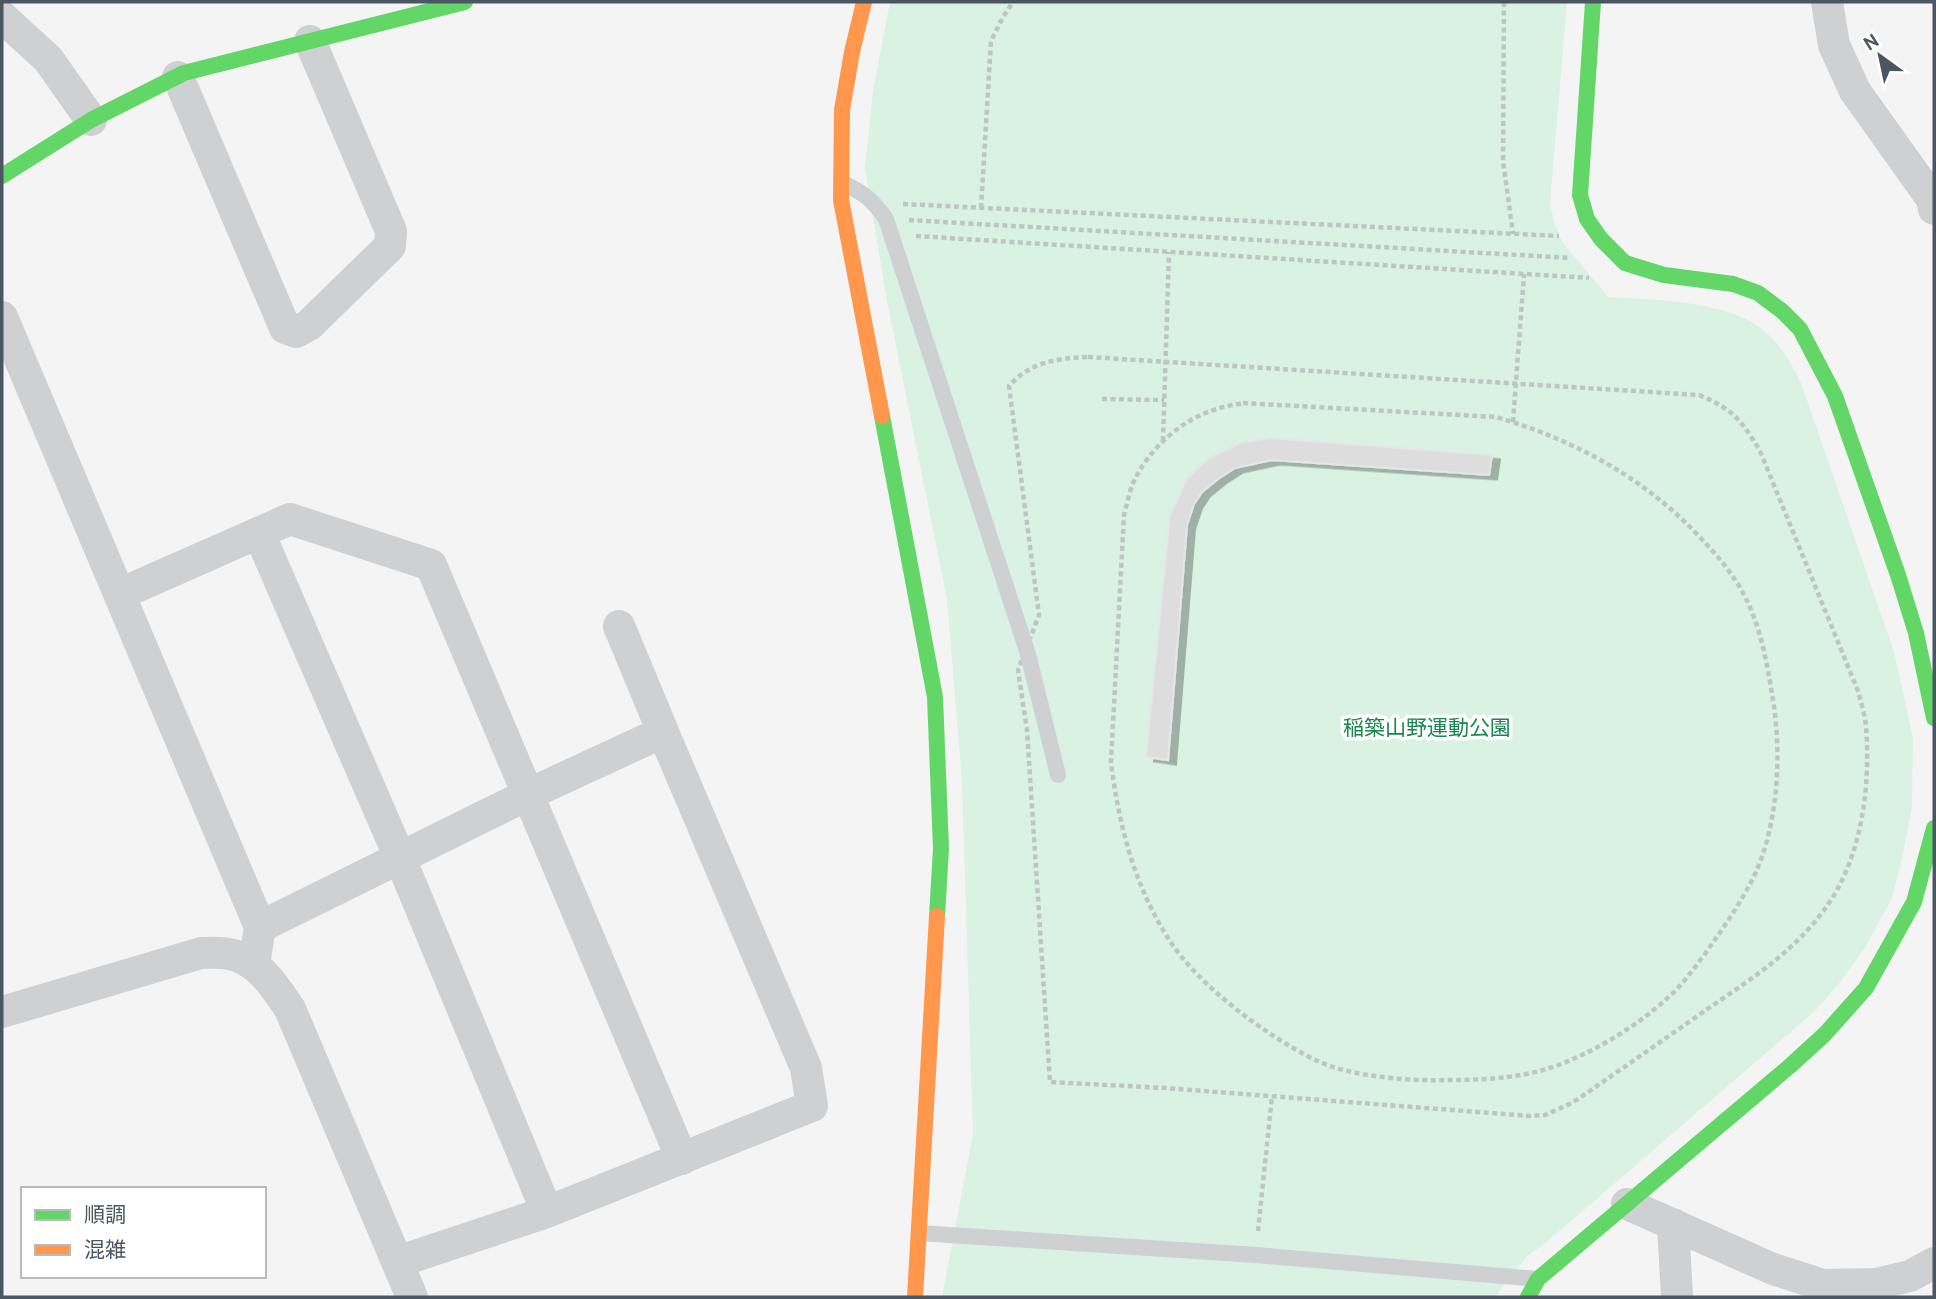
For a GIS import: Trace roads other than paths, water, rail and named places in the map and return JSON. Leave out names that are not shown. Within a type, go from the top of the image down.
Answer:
[{"type":"street","points":[[2,176],[92,120],[184,73],[465,2]]},
{"type":"street","points":[[864,2],[842,110],[841,200],[935,697],[941,849],[915,1297]]},
{"type":"street","points":[[1593,2],[1580,195],[1587,219],[1601,239],[1625,263],[1664,275],[1733,284],[1759,293],[1800,330],[1835,396],[1898,575],[1916,634],[1934,718]]},
{"type":"street","points":[[1827,2],[1834,45],[1855,91],[1931,199],[1934,209]]},
{"type":"street","points":[[2,17],[48,60],[92,120]]},
{"type":"street","points":[[178,77],[285,328],[296,331],[309,325],[390,246],[391,231],[310,41]]},
{"type":"street","points":[[2,317],[260,927],[254,964]]},
{"type":"street","points":[[120,594],[290,519],[431,565],[682,1159]]},
{"type":"street","points":[[259,533],[400,858],[547,1212]]},
{"type":"street","points":[[397,1262],[547,1212],[812,1106],[806,1068],[619,626]]},
{"type":"street","points":[[260,927],[529,794],[663,732]]},
{"type":"street","points":[[1528,1297],[1538,1279],[1790,1066],[1825,1034],[1866,988],[1914,902],[1934,828]]},
{"type":"street","points":[[2,1012],[201,953],[230,954],[254,964],[274,984],[290,1009],[412,1297]]},
{"type":"street","points":[[1627,1204],[1773,1269],[1823,1285],[1876,1284],[1910,1276],[1934,1263]]},
{"type":"street","points":[[1673,1224],[1677,1297]]},
{"type":"lane","points":[[841,182],[862,192],[874,202],[888,227],[1026,648],[1058,775]]},
{"type":"lane","points":[[919,1233],[1255,1255],[1538,1279]]},
{"type":"park label","name":"稲築山野運動公園","points":[[1427,727]]}]
